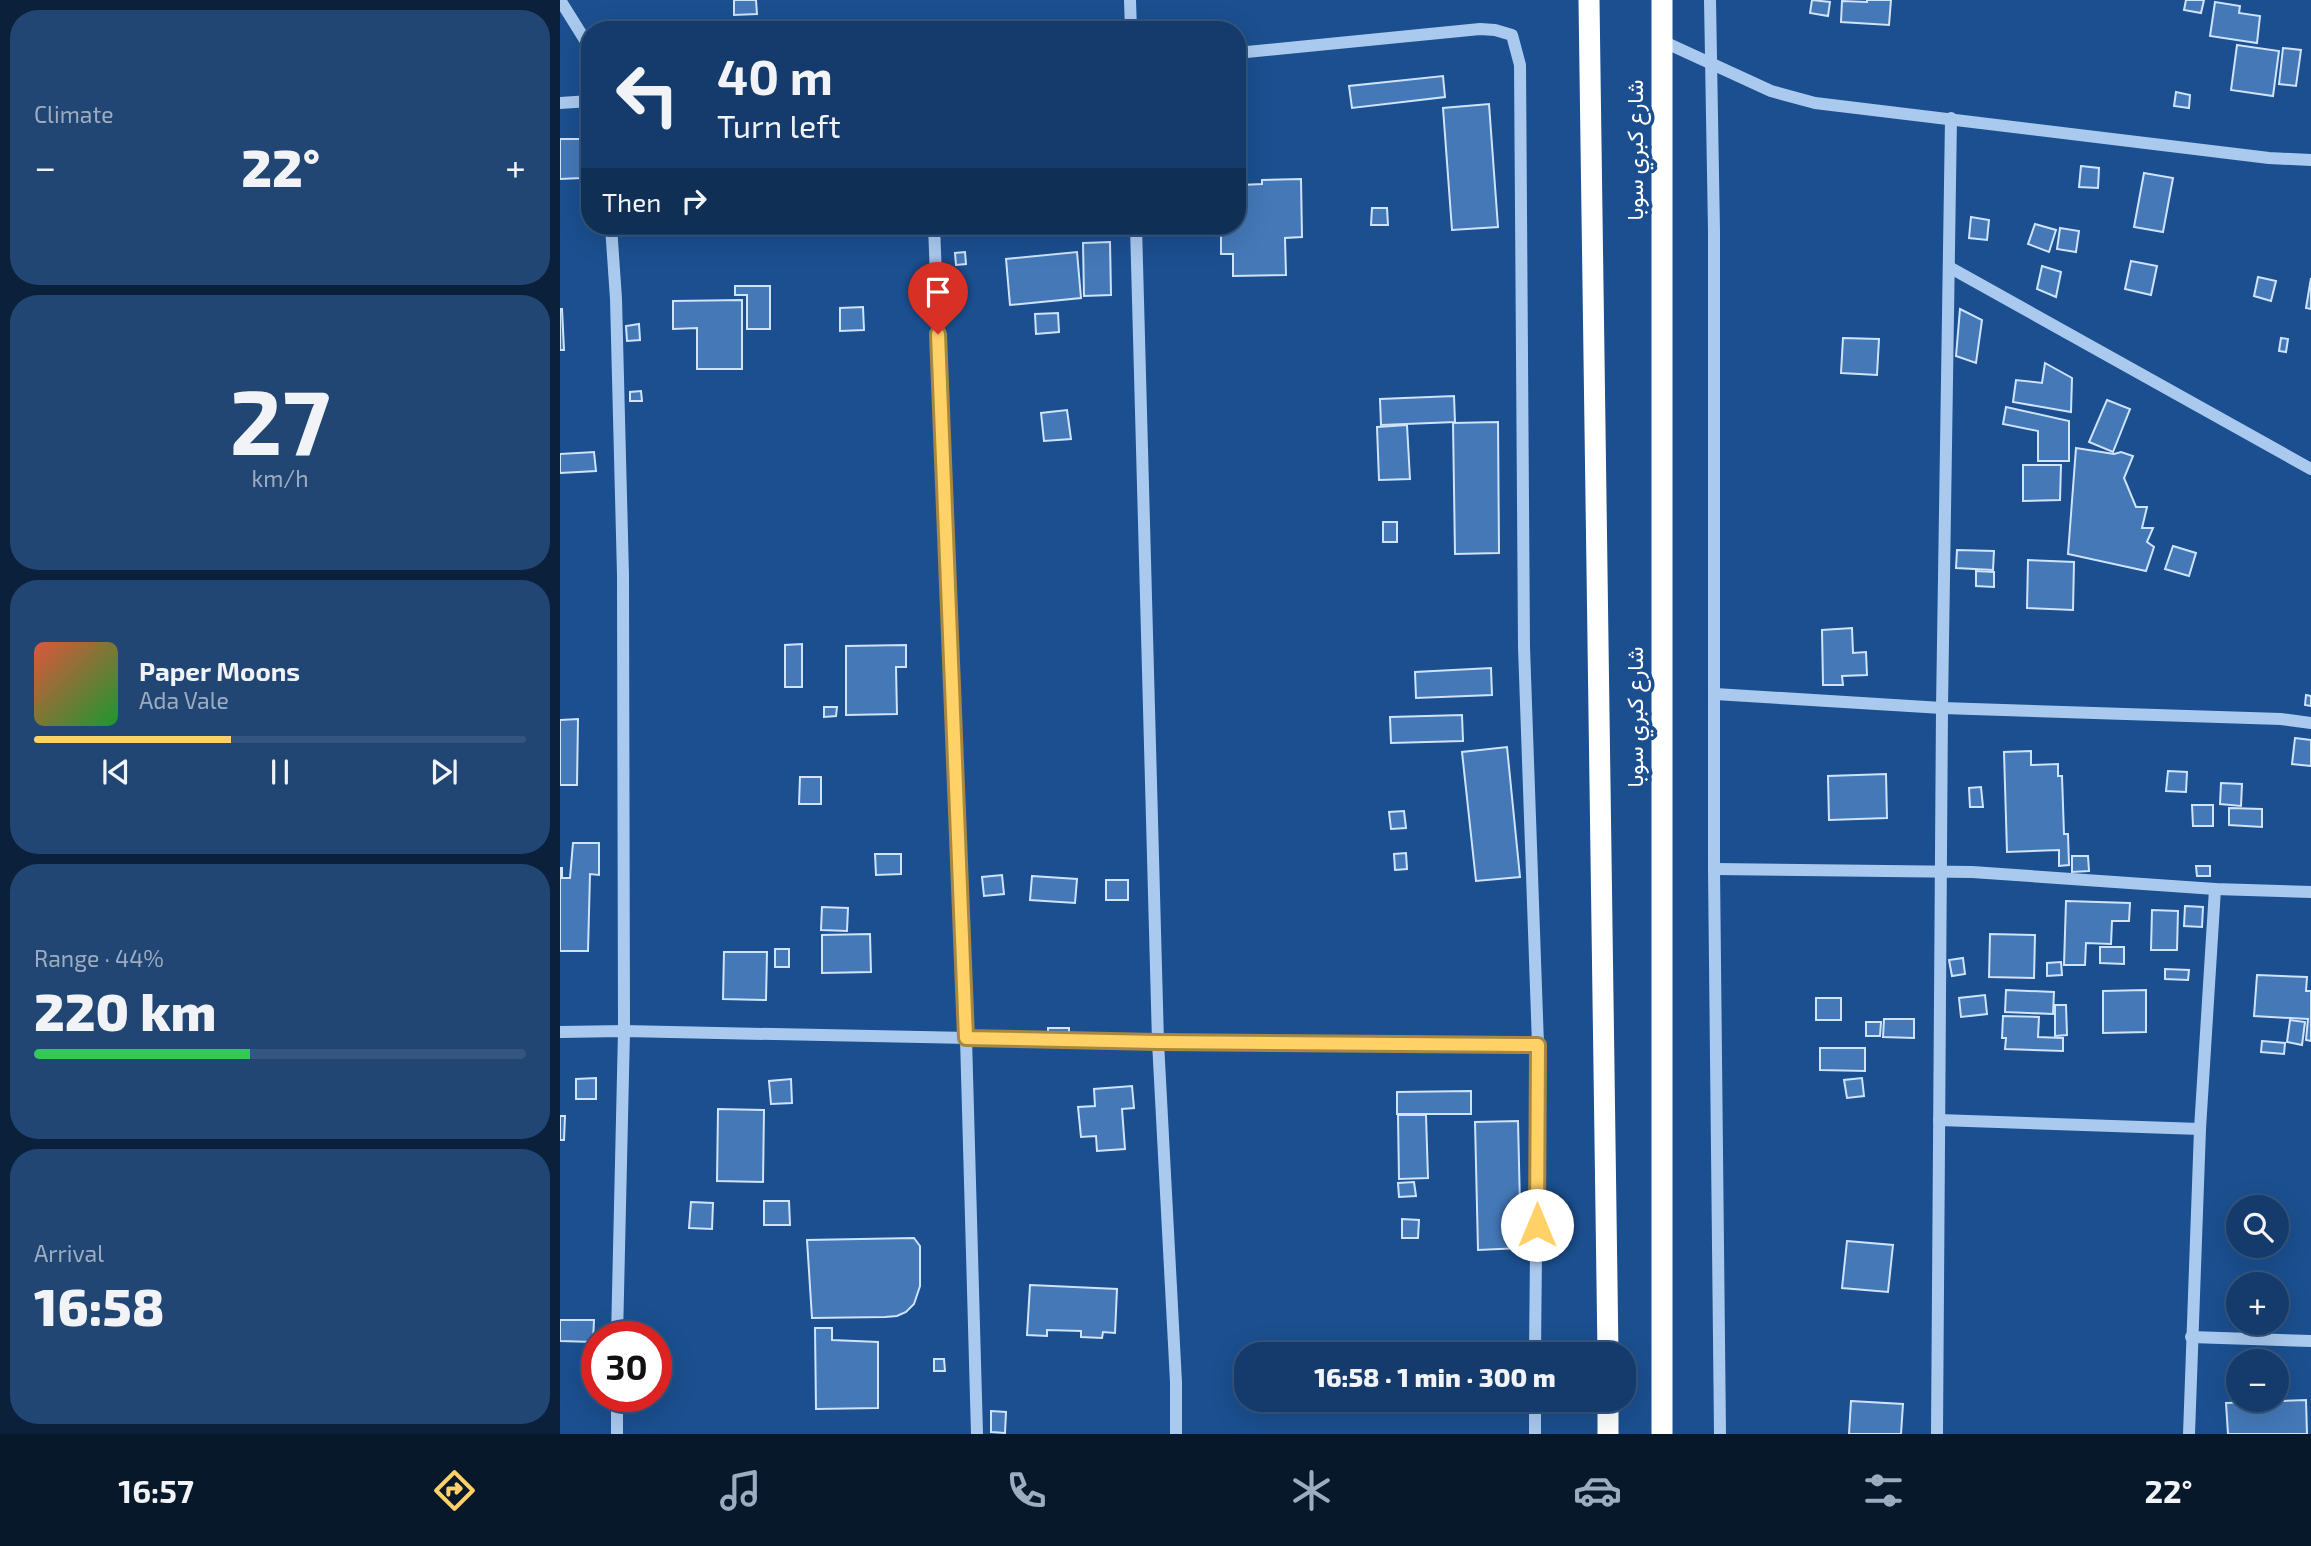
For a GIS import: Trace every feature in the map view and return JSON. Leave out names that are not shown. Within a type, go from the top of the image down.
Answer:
[{"type":"highway","name":"شارع كبري سوبا","points":[[1589,0],[1608,1342]]},
{"type":"highway","name":"شارع كبري سوبا","points":[[1662,0],[1662,1434]]},
{"type":"highway","points":[[1608,1412],[1608,1434]]},
{"type":"street","points":[[560,0],[581,34]]},
{"type":"street","points":[[1130,0],[1131,21]]},
{"type":"street","points":[[1710,0],[1709,64],[1714,231],[1714,869],[1720,1434]]},
{"type":"street","points":[[1246,51],[1480,29],[1495,30],[1512,36],[1520,65],[1524,647],[1538,1045],[1535,1342]]},
{"type":"street","points":[[1662,41],[1771,91],[1815,103],[2269,158],[2311,160]]},
{"type":"street","points":[[560,103],[581,102]]},
{"type":"street","points":[[1937,1434],[1941,708],[1951,118]]},
{"type":"street","points":[[612,235],[616,299],[623,575],[624,1031],[617,1321]]},
{"type":"street","points":[[934,235],[966,1038],[977,1434]]},
{"type":"street","points":[[1136,235],[1158,1042],[1176,1434]]},
{"type":"street","points":[[1949,267],[2311,469]]},
{"type":"street","points":[[1715,694],[1941,708],[2281,719],[2311,723]]},
{"type":"street","points":[[1714,869],[1972,872],[2311,892]]},
{"type":"street","points":[[2189,1434],[2200,1129],[2215,888]]},
{"type":"street","points":[[560,1032],[1538,1045]]},
{"type":"street","points":[[1939,1120],[2200,1129]]},
{"type":"street","points":[[2191,1337],[2311,1341]]},
{"type":"street","points":[[617,1412],[617,1434]]},
{"type":"street","points":[[1535,1412],[1535,1434]]},
{"type":"building","points":[[734,0],[756,0],[757,14],[734,15]]},
{"type":"building","points":[[1812,0],[1830,2],[1828,16],[1810,13]]},
{"type":"building","points":[[1891,0],[1889,25],[1841,22],[1842,1]]},
{"type":"building","points":[[2186,0],[2204,0],[2201,13],[2184,10]]},
{"type":"building","points":[[2215,2],[2240,6],[2239,13],[2260,16],[2257,43],[2210,36]]},
{"type":"building","points":[[2237,45],[2279,51],[2273,96],[2231,90]]},
{"type":"building","points":[[2283,48],[2301,50],[2296,86],[2279,84]]},
{"type":"building","points":[[1443,76],[1445,97],[1352,108],[1349,86]]},
{"type":"building","points":[[2176,92],[2190,95],[2189,108],[2174,106]]},
{"type":"building","points":[[1489,104],[1498,227],[1452,230],[1443,108]]},
{"type":"building","points":[[560,139],[580,139],[581,178],[560,179]]},
{"type":"building","points":[[2081,166],[2099,168],[2098,188],[2079,187]]},
{"type":"building","points":[[2144,173],[2173,178],[2163,232],[2134,227]]},
{"type":"building","points":[[1301,179],[1302,237],[1285,238],[1286,275],[1233,276],[1233,254],[1221,254],[1221,235],[1246,235],[1246,185],[1262,184],[1262,180]]},
{"type":"building","points":[[1372,208],[1387,208],[1388,225],[1371,225]]},
{"type":"building","points":[[1971,217],[1989,220],[1987,240],[1969,238]]},
{"type":"building","points":[[2035,224],[2056,230],[2049,252],[2028,244]]},
{"type":"building","points":[[2060,228],[2079,231],[2076,252],[2057,249]]},
{"type":"building","points":[[1110,242],[1111,295],[1084,296],[1083,243]]},
{"type":"building","points":[[965,252],[966,264],[956,265],[955,253]]},
{"type":"building","points":[[1077,252],[1081,298],[1010,305],[1006,259]]},
{"type":"building","points":[[2131,261],[2157,266],[2151,295],[2125,289]]},
{"type":"building","points":[[2042,266],[2061,272],[2056,297],[2037,289]]},
{"type":"building","points":[[2258,277],[2276,281],[2271,301],[2254,296]]},
{"type":"building","points":[[2311,278],[2311,309],[2306,308]]},
{"type":"building","points":[[735,286],[770,286],[770,329],[747,329],[747,295],[735,295]]},
{"type":"building","points":[[742,300],[742,369],[697,369],[697,328],[673,329],[673,301]]},
{"type":"building","points":[[863,307],[864,330],[840,331],[840,308]]},
{"type":"building","points":[[562,309],[564,350],[560,350]]},
{"type":"building","points":[[1960,309],[1982,320],[1976,363],[1956,356]]},
{"type":"building","points":[[1058,313],[1059,332],[1036,334],[1035,314]]},
{"type":"building","points":[[639,324],[640,340],[627,341],[626,326]]},
{"type":"building","points":[[1843,338],[1879,339],[1877,375],[1841,373]]},
{"type":"building","points":[[2281,338],[2288,339],[2286,352],[2279,351]]},
{"type":"building","points":[[2045,363],[2072,378],[2071,412],[2013,402],[2016,380],[2042,383]]},
{"type":"building","points":[[641,391],[642,401],[630,401],[630,392]]},
{"type":"building","points":[[1454,396],[1455,422],[1381,425],[1380,399]]},
{"type":"building","points":[[2107,400],[2130,409],[2113,452],[2089,442]]},
{"type":"building","points":[[2006,407],[2069,421],[2069,461],[2038,461],[2038,431],[2003,424]]},
{"type":"building","points":[[1067,410],[1071,439],[1044,441],[1041,413]]},
{"type":"building","points":[[1498,422],[1499,553],[1455,554],[1453,423]]},
{"type":"building","points":[[1407,425],[1410,479],[1379,480],[1377,427]]},
{"type":"building","points":[[2076,448],[2114,454],[2121,452],[2133,456],[2124,478],[2136,507],[2147,507],[2142,528],[2153,528],[2147,542],[2154,547],[2146,571],[2068,554]]},
{"type":"building","points":[[594,452],[596,471],[560,473],[560,454]]},
{"type":"building","points":[[2023,465],[2061,465],[2060,500],[2023,501]]},
{"type":"building","points":[[1383,522],[1397,522],[1397,542],[1383,542]]},
{"type":"building","points":[[2173,546],[2196,553],[2189,576],[2165,569]]},
{"type":"building","points":[[1957,550],[1994,551],[1993,570],[1956,568]]},
{"type":"building","points":[[2028,560],[2074,562],[2073,610],[2027,608]]},
{"type":"building","points":[[1976,571],[1994,572],[1994,587],[1976,586]]},
{"type":"building","points":[[1852,628],[1853,653],[1866,652],[1867,675],[1842,676],[1843,685],[1823,685],[1822,630]]},
{"type":"building","points":[[802,644],[802,687],[785,687],[785,645]]},
{"type":"building","points":[[906,645],[906,667],[896,667],[897,714],[846,715],[846,646]]},
{"type":"building","points":[[1491,668],[1492,695],[1416,698],[1415,672]]},
{"type":"building","points":[[2306,695],[2311,696],[2311,706],[2305,705]]},
{"type":"building","points":[[824,707],[837,707],[836,716],[824,717]]},
{"type":"building","points":[[1462,715],[1463,741],[1391,743],[1390,717]]},
{"type":"building","points":[[578,719],[577,785],[560,785],[560,720]]},
{"type":"building","points":[[2295,738],[2311,740],[2311,766],[2292,764]]},
{"type":"building","points":[[1507,747],[1520,877],[1476,881],[1462,752]]},
{"type":"building","points":[[2031,751],[2031,765],[2058,764],[2058,776],[2062,776],[2064,834],[2068,834],[2069,865],[2059,866],[2059,850],[2007,852],[2004,752]]},
{"type":"building","points":[[2168,771],[2187,772],[2186,792],[2166,791]]},
{"type":"building","points":[[1886,774],[1887,818],[1829,820],[1828,776]]},
{"type":"building","points":[[800,777],[821,777],[821,804],[799,804]]},
{"type":"building","points":[[2221,783],[2242,784],[2241,806],[2220,804]]},
{"type":"building","points":[[1981,787],[1983,807],[1970,807],[1969,788]]},
{"type":"building","points":[[2192,805],[2213,805],[2213,826],[2193,826]]},
{"type":"building","points":[[2229,808],[2262,809],[2262,827],[2229,825]]},
{"type":"building","points":[[1404,811],[1406,828],[1391,829],[1389,812]]},
{"type":"building","points":[[573,843],[599,843],[599,875],[590,874],[588,951],[560,951],[560,868],[562,878],[570,878]]},
{"type":"building","points":[[1406,853],[1407,869],[1395,870],[1394,854]]},
{"type":"building","points":[[875,854],[901,854],[901,874],[876,875]]},
{"type":"building","points":[[2072,856],[2088,856],[2089,871],[2072,872]]},
{"type":"building","points":[[2196,866],[2210,866],[2210,876],[2197,876]]},
{"type":"building","points":[[1002,875],[1004,894],[984,896],[982,877]]},
{"type":"building","points":[[1032,876],[1077,879],[1075,903],[1030,900]]},
{"type":"building","points":[[1106,880],[1128,880],[1128,900],[1106,900]]},
{"type":"building","points":[[2066,901],[2130,903],[2129,921],[2112,921],[2111,944],[2086,943],[2085,965],[2064,965]]},
{"type":"building","points":[[2185,906],[2203,907],[2202,927],[2184,926]]},
{"type":"building","points":[[822,907],[848,908],[847,931],[821,930]]},
{"type":"building","points":[[2152,910],[2178,911],[2177,950],[2151,950]]},
{"type":"building","points":[[870,934],[871,972],[822,973],[822,935]]},
{"type":"building","points":[[1990,934],[2035,935],[2034,978],[1989,977]]},
{"type":"building","points":[[2100,947],[2124,947],[2124,964],[2100,963]]},
{"type":"building","points":[[775,949],[789,949],[789,967],[775,967]]},
{"type":"building","points":[[724,952],[767,952],[766,1000],[723,999]]},
{"type":"building","points":[[1963,958],[1965,974],[1952,976],[1949,960]]},
{"type":"building","points":[[2061,962],[2062,975],[2047,976],[2047,963]]},
{"type":"building","points":[[2165,969],[2189,970],[2188,980],[2165,979]]},
{"type":"building","points":[[2257,975],[2307,977],[2306,991],[2311,991],[2311,1041],[2306,1040],[2308,1019],[2254,1016]]},
{"type":"building","points":[[2006,990],[2054,992],[2053,1014],[2005,1012]]},
{"type":"building","points":[[2146,990],[2146,1032],[2103,1033],[2103,991]]},
{"type":"building","points":[[1985,995],[1987,1014],[1961,1017],[1959,998]]},
{"type":"building","points":[[1816,998],[1841,998],[1841,1020],[1816,1020]]},
{"type":"building","points":[[2055,1005],[2066,1005],[2067,1035],[2055,1036]]},
{"type":"building","points":[[2003,1016],[2039,1017],[2038,1037],[2063,1038],[2063,1051],[2005,1049],[2006,1038],[2002,1038]]},
{"type":"building","points":[[1884,1019],[1914,1019],[1914,1038],[1883,1037]]},
{"type":"building","points":[[2290,1020],[2305,1022],[2302,1045],[2287,1042]]},
{"type":"building","points":[[1866,1022],[1881,1022],[1880,1036],[1866,1036]]},
{"type":"building","points":[[1048,1028],[1069,1028],[1069,1038],[1048,1038]]},
{"type":"building","points":[[2262,1041],[2285,1043],[2284,1054],[2261,1052]]},
{"type":"building","points":[[1820,1048],[1865,1048],[1865,1071],[1820,1070]]},
{"type":"building","points":[[596,1078],[596,1099],[576,1099],[576,1079]]},
{"type":"building","points":[[1862,1078],[1864,1096],[1847,1098],[1844,1080]]},
{"type":"building","points":[[791,1079],[792,1103],[771,1104],[769,1081]]},
{"type":"building","points":[[1132,1086],[1134,1108],[1122,1109],[1125,1149],[1097,1151],[1096,1136],[1081,1137],[1078,1107],[1095,1106],[1094,1089]]},
{"type":"building","points":[[1471,1091],[1471,1114],[1397,1114],[1397,1092]]},
{"type":"building","points":[[718,1109],[764,1110],[763,1182],[717,1181]]},
{"type":"building","points":[[1398,1115],[1426,1115],[1428,1178],[1399,1179]]},
{"type":"building","points":[[560,1116],[565,1116],[564,1140],[560,1140]]},
{"type":"building","points":[[1518,1121],[1521,1248],[1478,1250],[1475,1122]]},
{"type":"building","points":[[1414,1182],[1416,1196],[1399,1197],[1398,1183]]},
{"type":"building","points":[[764,1201],[789,1201],[790,1225],[764,1225]]},
{"type":"building","points":[[691,1202],[713,1203],[712,1229],[689,1228]]},
{"type":"building","points":[[1402,1219],[1419,1220],[1418,1238],[1402,1238]]},
{"type":"building","points":[[914,1238],[920,1246],[920,1286],[914,1304],[906,1312],[885,1317],[812,1318],[807,1240]]},
{"type":"building","points":[[1847,1241],[1893,1245],[1888,1292],[1842,1288]]},
{"type":"building","points":[[1030,1285],[1117,1289],[1115,1333],[1103,1332],[1102,1338],[1081,1337],[1081,1331],[1047,1330],[1047,1336],[1027,1335]]},
{"type":"building","points":[[560,1320],[594,1320],[581,1321],[581,1342],[560,1341]]},
{"type":"building","points":[[815,1328],[832,1328],[832,1340],[878,1342],[878,1408],[816,1409]]},
{"type":"building","points":[[934,1359],[944,1359],[945,1371],[934,1371]]},
{"type":"building","points":[[2306,1400],[2307,1434],[2228,1434],[2227,1412],[2289,1412],[2289,1401]]},
{"type":"building","points":[[1851,1401],[1903,1404],[1901,1434],[1849,1434]]},
{"type":"building","points":[[991,1411],[1006,1412],[1005,1433],[991,1432]]},
{"type":"route","points":[[938,334],[966,1038],[1538,1045],[1537,1225]]}]
